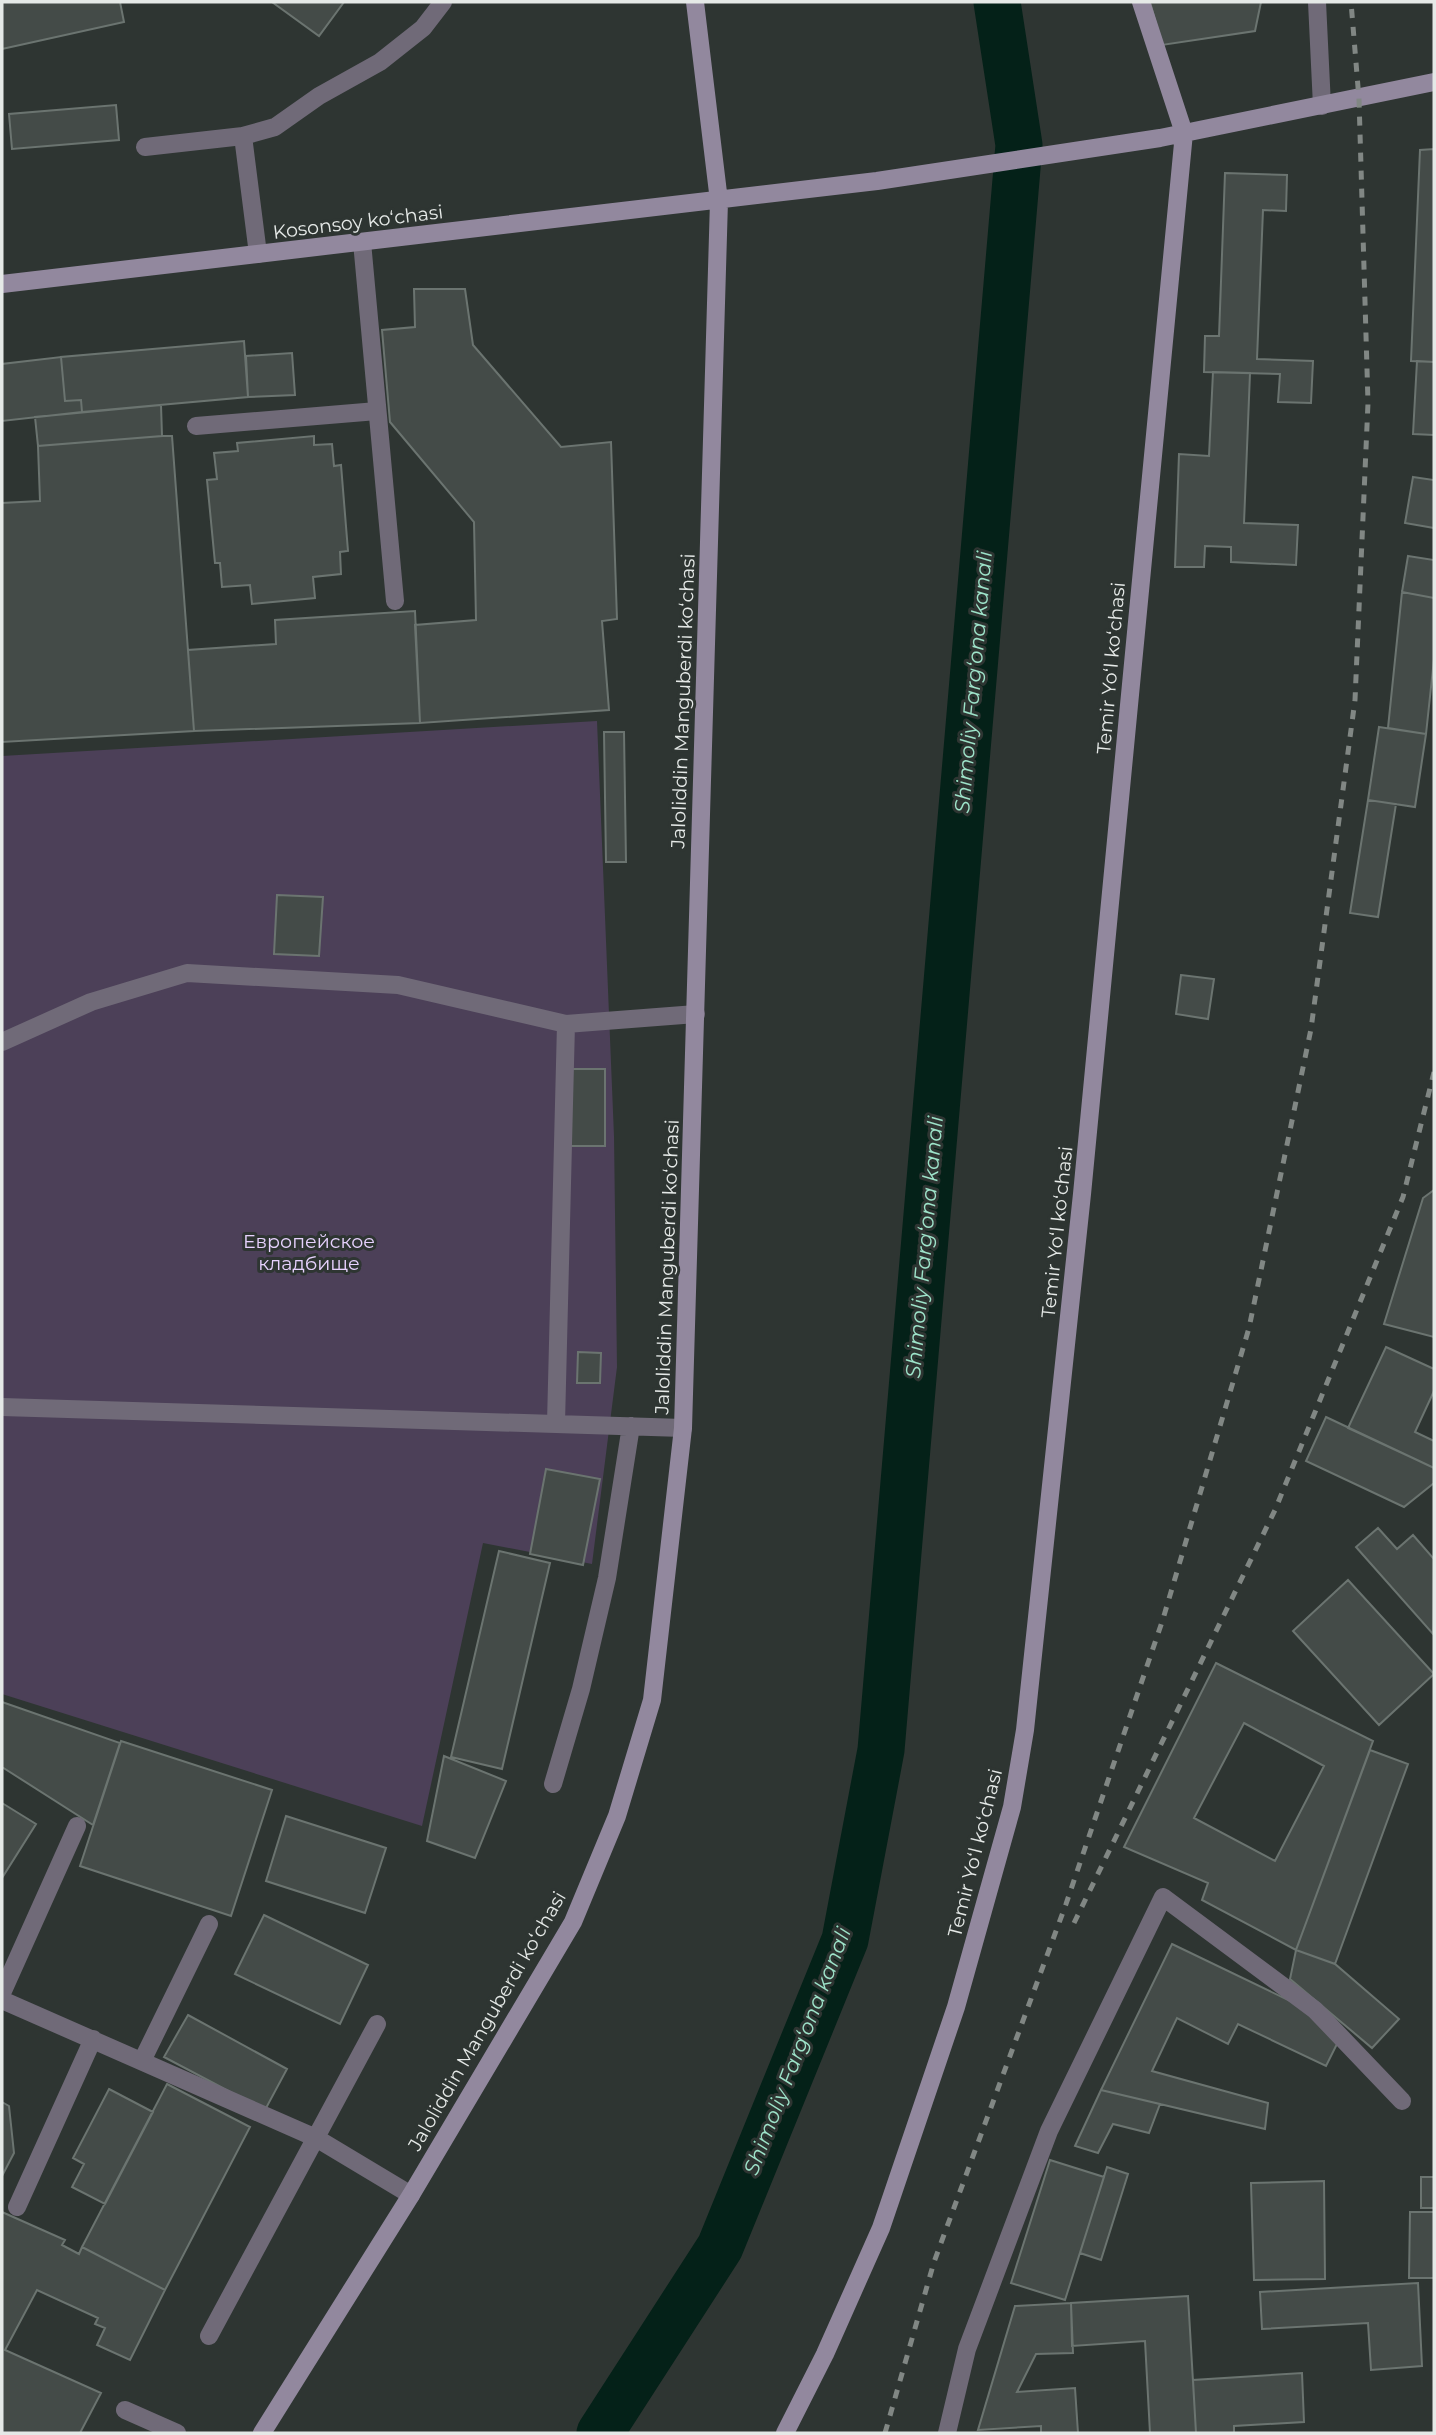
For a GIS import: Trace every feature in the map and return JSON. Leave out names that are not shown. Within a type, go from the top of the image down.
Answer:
[{"type":"main road","name":"Jaloliddin Manguberdi koʻchasi","points":[[262,2433],[411,2195],[573,1922],[617,1816],[652,1700],[682,1428],[719,201],[695,2]]},
{"type":"main road","name":"Temir Yoʻl koʻchasi","points":[[785,2433],[825,2354],[881,2228],[956,2007],[1012,1807],[1025,1730],[1082,1194],[1184,133],[1141,2]]},
{"type":"main road","name":"Kosonsoy koʻchasi","points":[[2,284],[877,181],[1160,138],[1434,82]]},
{"type":"lane","points":[[145,147],[243,136],[275,127],[319,96],[380,62],[423,28],[443,2]]},
{"type":"lane","points":[[1317,2],[1322,106]]},
{"type":"lane","points":[[243,136],[258,254]]},
{"type":"lane","points":[[362,242],[395,601]]},
{"type":"lane","points":[[195,426],[377,411]]},
{"type":"lane","points":[[2,1042],[91,1002],[187,973],[398,985],[566,1024],[696,1014]]},
{"type":"lane","points":[[556,1423],[566,1024]]},
{"type":"lane","points":[[2,1407],[682,1428]]},
{"type":"lane","points":[[553,1784],[581,1689],[607,1578],[631,1426]]},
{"type":"lane","points":[[2,1993],[77,1826]]},
{"type":"lane","points":[[947,2433],[967,2349],[1049,2131],[1163,1897],[1315,2010],[1402,2101]]},
{"type":"lane","points":[[142,2061],[209,1924]]},
{"type":"lane","points":[[2,2000],[316,2138],[411,2195]]},
{"type":"lane","points":[[209,2336],[377,2024]]},
{"type":"lane","points":[[17,2207],[93,2039]]},
{"type":"lane","points":[[125,2410],[177,2433]]},
{"type":"green space","name":"Европейское кладбище","points":[[597,721],[614,1136],[617,1367],[592,1564],[483,1543],[422,1826],[2,1694],[2,756]]},
{"type":"building","points":[[2,2],[120,2],[124,22],[2,49]]},
{"type":"building","points":[[272,2],[344,2],[319,36]]},
{"type":"building","points":[[1150,2],[1261,2],[1255,31],[1162,45]]},
{"type":"building","points":[[116,105],[119,140],[12,149],[9,114]]},
{"type":"building","points":[[1434,149],[1434,362],[1411,361],[1420,150]]},
{"type":"building","points":[[1225,173],[1287,175],[1286,211],[1263,210],[1257,359],[1313,361],[1311,403],[1278,402],[1280,374],[1204,372],[1205,336],[1219,336]]},
{"type":"building","points":[[414,289],[465,289],[473,345],[561,447],[611,442],[617,619],[602,621],[609,710],[420,723],[415,625],[476,620],[474,522],[390,422],[382,330],[415,327]]},
{"type":"building","points":[[244,341],[248,397],[82,412],[81,400],[65,401],[61,357]]},
{"type":"building","points":[[292,353],[295,395],[248,397],[246,356]]},
{"type":"building","points":[[61,357],[65,401],[81,400],[82,412],[2,421],[2,364]]},
{"type":"building","points":[[1417,361],[1434,362],[1434,435],[1413,434]]},
{"type":"building","points":[[1213,372],[1250,373],[1244,523],[1298,525],[1296,565],[1231,562],[1231,547],[1205,546],[1204,567],[1175,567],[1179,454],[1209,456]]},
{"type":"building","points":[[161,405],[162,436],[38,446],[35,417]]},
{"type":"building","points":[[172,436],[194,731],[2,742],[2,503],[40,501],[38,446]]},
{"type":"building","points":[[314,436],[314,445],[332,444],[334,466],[341,465],[348,551],[340,552],[341,574],[313,577],[315,598],[252,604],[250,585],[222,587],[220,563],[215,563],[207,480],[217,479],[214,453],[238,451],[237,443]]},
{"type":"building","points":[[1413,477],[1434,480],[1434,528],[1405,523]]},
{"type":"building","points":[[1408,556],[1434,560],[1434,598],[1402,592]]},
{"type":"building","points":[[1402,592],[1434,598],[1434,659],[1426,734],[1388,728]]},
{"type":"building","points":[[415,611],[420,723],[194,731],[188,650],[276,644],[275,620]]},
{"type":"building","points":[[1379,727],[1426,734],[1415,807],[1368,800]]},
{"type":"building","points":[[604,732],[624,732],[626,862],[606,862]]},
{"type":"building","points":[[1368,800],[1396,804],[1378,917],[1350,913]]},
{"type":"building","points":[[277,895],[323,897],[319,956],[274,954]]},
{"type":"building","points":[[1181,975],[1214,979],[1208,1019],[1176,1014]]},
{"type":"building","points":[[567,1069],[605,1069],[605,1146],[566,1146]]},
{"type":"building","points":[[1434,1190],[1434,1337],[1384,1324],[1423,1198]]},
{"type":"building","points":[[1386,1347],[1434,1369],[1434,1391],[1415,1432],[1434,1441],[1434,1468],[1348,1428]]},
{"type":"building","points":[[578,1352],[601,1353],[600,1383],[577,1383]]},
{"type":"building","points":[[1326,1417],[1434,1468],[1434,1483],[1404,1507],[1306,1461]]},
{"type":"building","points":[[546,1469],[600,1479],[583,1565],[530,1554]]},
{"type":"building","points":[[1378,1528],[1397,1549],[1413,1535],[1434,1559],[1433,1634],[1356,1547]]},
{"type":"building","points":[[499,1551],[550,1563],[502,1769],[451,1757]]},
{"type":"building","points":[[1348,1580],[1434,1674],[1379,1725],[1293,1631]]},
{"type":"building","points":[[1216,1663],[1373,1741],[1296,1950],[1202,1900],[1208,1883],[1124,1847]],"holes":[[[1244,1723],[1324,1766],[1275,1861],[1194,1818]]]},
{"type":"building","points":[[2,1702],[120,1743],[93,1825],[2,1767]]},
{"type":"building","points":[[121,1741],[272,1790],[231,1916],[80,1866]]},
{"type":"building","points":[[1370,1750],[1408,1764],[1335,1964],[1296,1950]]},
{"type":"building","points":[[444,1756],[506,1781],[475,1858],[427,1841]]},
{"type":"building","points":[[2,1803],[36,1824],[2,1878]]},
{"type":"building","points":[[286,1816],[386,1848],[365,1913],[266,1881]]},
{"type":"building","points":[[264,1915],[368,1965],[340,2024],[235,1974]]},
{"type":"building","points":[[1172,1944],[1311,2011],[1339,2040],[1326,2066],[1238,2024],[1228,2044],[1177,2018],[1152,2071],[1268,2103],[1265,2129],[1101,2090]]},
{"type":"building","points":[[1296,1950],[1335,1964],[1399,2019],[1372,2048],[1290,1979]]},
{"type":"building","points":[[188,2015],[287,2069],[265,2110],[164,2057]]},
{"type":"building","points":[[167,2084],[250,2127],[165,2290],[82,2247]]},
{"type":"building","points":[[109,2089],[153,2112],[105,2204],[72,2187],[84,2164],[73,2158]]},
{"type":"building","points":[[1101,2090],[1160,2104],[1149,2133],[1113,2124],[1098,2153],[1075,2146]]},
{"type":"building","points":[[2,2102],[9,2106],[14,2153],[2,2176]]},
{"type":"building","points":[[1050,2160],[1104,2177],[1065,2300],[1011,2283]]},
{"type":"building","points":[[1107,2167],[1128,2174],[1101,2260],[1080,2253]]},
{"type":"building","points":[[1421,2177],[1434,2177],[1434,2208],[1421,2208]]},
{"type":"building","points":[[1324,2181],[1325,2279],[1254,2280],[1251,2183]]},
{"type":"building","points":[[2,2212],[65,2240],[62,2245],[79,2254],[82,2247],[165,2290],[130,2360],[97,2345],[105,2328],[95,2324],[98,2318],[37,2290],[5,2350],[101,2393],[80,2433],[2,2433]]},
{"type":"building","points":[[1410,2212],[1434,2212],[1434,2278],[1409,2278]]},
{"type":"building","points":[[1418,2283],[1422,2366],[1371,2370],[1368,2323],[1262,2329],[1260,2292]]},
{"type":"building","points":[[1188,2296],[1196,2433],[1150,2433],[1145,2341],[1072,2346],[1071,2303]]},
{"type":"building","points":[[1071,2303],[1073,2353],[1036,2354],[1017,2392],[1075,2388],[1078,2433],[1041,2433],[1041,2426],[978,2430],[1015,2306]]},
{"type":"building","points":[[1302,2373],[1304,2422],[1234,2426],[1234,2433],[1196,2433],[1193,2380]]},
{"type":"waterway","name":"Shimoliy Fargʻona kanali","points":[[600,2433],[720,2247],[845,1940],[881,1750],[1019,145],[997,2]]},
{"type":"railway","points":[[885,2433],[934,2262],[1066,1904],[1163,1619],[1249,1328],[1311,1029],[1355,700],[1368,403],[1359,99],[1351,2]]},
{"type":"railway","points":[[1074,1923],[1275,1510],[1403,1197],[1434,1072]]}]
